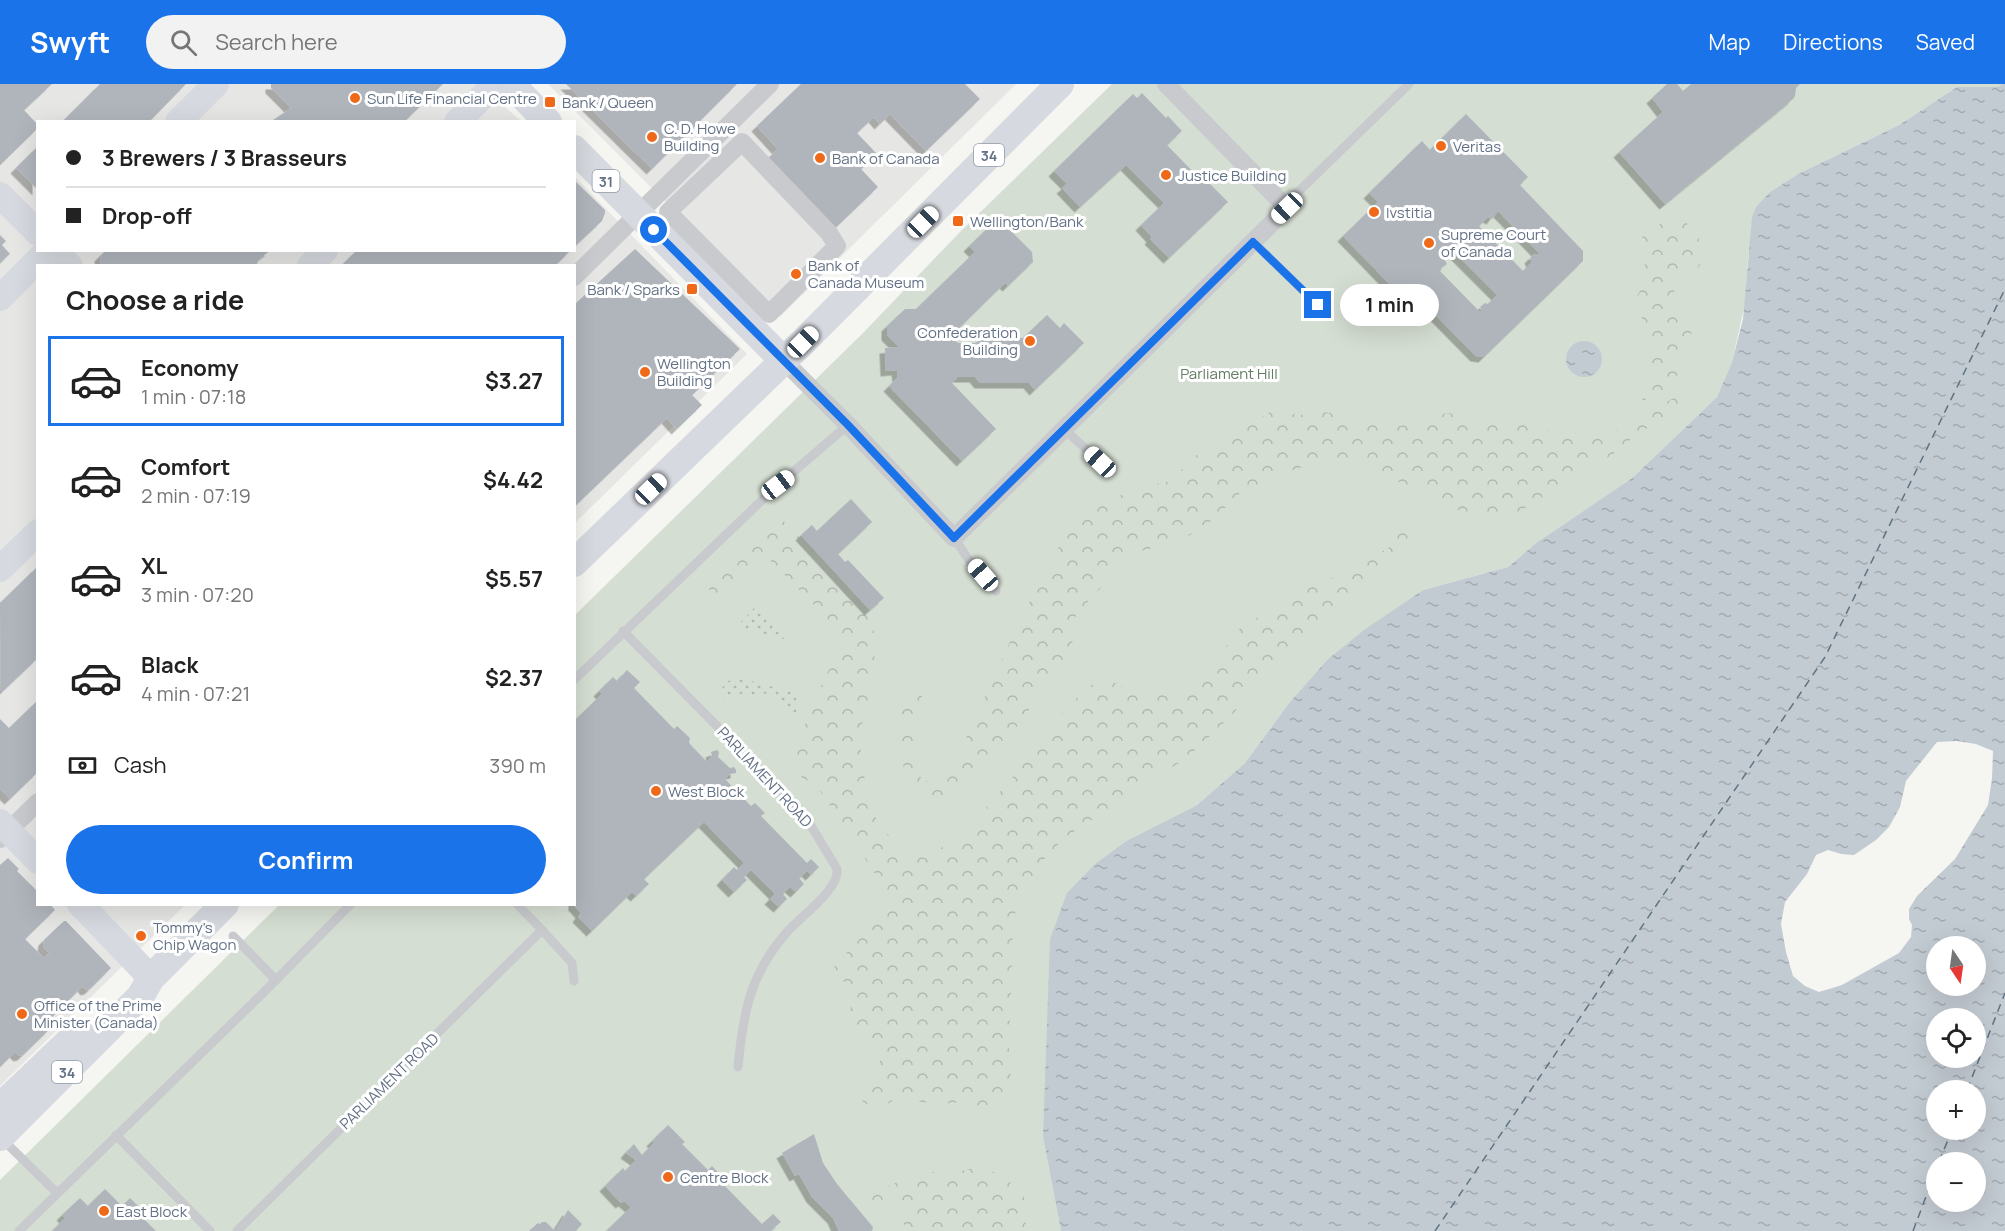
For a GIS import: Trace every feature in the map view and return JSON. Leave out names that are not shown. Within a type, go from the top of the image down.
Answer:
[{"type":"main road","points":[[180,120],[216,84]]},
{"type":"main road","points":[[459,120],[495,84]]},
{"type":"main road","points":[[511,84],[546,120]]},
{"type":"main road","name":"34","points":[[576,561],[783,361],[1060,84]]},
{"type":"main road","name":"31","points":[[576,150],[783,361]]},
{"type":"main road","points":[[0,195],[36,231]]},
{"type":"main road","points":[[0,298],[46,252]]},
{"type":"main road","points":[[56,252],[68,264]]},
{"type":"main road","points":[[312,264],[323,252]]},
{"type":"main road","points":[[0,569],[36,534]]},
{"type":"main road","points":[[3,831],[36,859]]},
{"type":"main road","points":[[82,906],[151,978]]},
{"type":"main road","name":"34","points":[[0,1137],[140,997],[151,978],[223,906]]},
{"type":"main road","name":"34","points":[[0,1107],[128,984],[151,978]]},
{"type":"street","points":[[576,275],[770,84]]},
{"type":"street","points":[[783,361],[848,425],[954,538],[1287,208],[1166,84]]},
{"type":"street","points":[[742,142],[829,233],[837,246],[769,314],[668,212],[742,142]]},
{"type":"street","points":[[3,831],[36,804]]},
{"type":"lane","points":[[1287,208],[1296,194],[1410,84]]},
{"type":"lane","points":[[1253,242],[1326,313]]},
{"type":"lane","points":[[576,678],[778,485],[848,425]]},
{"type":"lane","points":[[1064,429],[1109,470]]},
{"type":"lane","points":[[954,538],[969,560],[996,591]]},
{"type":"lane","name":"PARLIAMENT ROAD","points":[[623,631],[799,809],[837,869],[838,874],[833,885],[784,936],[760,972],[744,1012],[738,1067]]},
{"type":"lane","points":[[19,1231],[349,906]]},
{"type":"lane","points":[[519,906],[572,963],[574,981]]},
{"type":"lane","name":"PARLIAMENT ROAD","points":[[237,1231],[542,930]]},
{"type":"lane","points":[[233,936],[276,980]]},
{"type":"lane","points":[[116,1135],[210,1231]]},
{"type":"lane","points":[[0,1137],[57,1193]]},
{"type":"shaded area","points":[[0,84],[479,84],[520,120],[36,120],[36,252],[576,252],[576,178],[747,354],[576,522],[576,264],[36,264],[36,906],[184,906],[0,1086]]},
{"type":"shaded area","points":[[548,84],[1016,84],[780,317]]},
{"type":"green space","name":"Parliament Hill","points":[[1112,84],[2002,84],[1997,87],[1957,87],[1899,125],[1798,174],[1770,192],[1748,256],[1746,299],[1732,362],[1717,397],[1632,478],[1536,543],[1508,567],[1423,590],[1327,660],[1289,703],[1245,763],[1197,805],[1126,841],[1096,863],[1043,1137],[1061,1231],[0,1231],[0,1180],[278,906],[576,906],[576,614],[863,333],[960,232]]},
{"type":"green space","points":[[1666,221],[1681,221],[1691,226],[1706,257],[1695,271],[1680,279],[1668,304],[1688,313],[1695,320],[1677,376],[1668,390],[1641,402],[1652,373],[1652,363],[1637,296],[1644,274],[1642,234]]},
{"type":"green space","points":[[1692,391],[1697,392],[1616,452],[1515,515],[1491,524],[1360,464],[1319,462],[1290,471],[1241,492],[1214,519],[1190,535],[1134,553],[1077,613],[1069,655],[1009,737],[958,791],[939,803],[923,801],[909,789],[896,735],[905,702],[913,694],[922,696],[923,707],[917,722],[917,775],[932,783],[942,783],[947,780],[954,769],[956,760],[1024,611],[1041,582],[1051,557],[1075,526],[1096,507],[1134,489],[1170,481],[1179,474],[1188,461],[1270,412],[1303,415],[1324,412],[1401,426],[1421,418],[1449,413],[1486,425],[1534,417],[1539,419],[1545,429],[1581,440],[1603,438],[1679,395]]},
{"type":"green space","points":[[777,514],[873,615],[875,674],[859,736],[868,804],[882,828],[908,855],[928,858],[973,823],[1030,757],[1041,736],[1083,691],[1103,677],[1131,691],[1185,698],[1192,694],[1238,630],[1306,586],[1343,575],[1393,545],[1397,532],[1403,527],[1412,534],[1412,546],[1407,555],[1357,587],[1253,678],[1235,712],[1188,757],[1064,838],[1038,866],[1017,904],[1013,925],[1009,1049],[1011,1074],[1000,1100],[981,1107],[970,1101],[942,1104],[895,1099],[887,1104],[876,1106],[863,1103],[861,1091],[878,1068],[880,1057],[878,1050],[869,1031],[853,1026],[848,988],[834,967],[879,917],[887,892],[815,783],[804,779],[799,774],[796,763],[798,746],[812,706],[845,637],[768,558],[718,606],[714,602],[706,581]]},
{"type":"green space","points":[[755,607],[785,638],[737,626]]},
{"type":"green space","points":[[741,678],[794,693],[797,701],[796,714],[793,716],[772,695],[762,693],[756,699],[746,694],[728,699],[723,698],[720,690],[728,681]]},
{"type":"green space","points":[[980,1166],[1008,1181],[1020,1192],[1026,1204],[1025,1219],[1029,1231],[907,1231],[893,1202],[872,1200],[873,1192],[900,1181],[904,1175],[928,1171],[948,1175]]},
{"type":"water","points":[[2005,84],[2005,1231],[1061,1231],[1043,1137],[1050,939],[1067,893],[1096,863],[1126,841],[1197,805],[1245,763],[1289,703],[1327,660],[1364,630],[1423,590],[1508,567],[1536,543],[1632,478],[1717,397],[1732,362],[1743,319],[1752,217],[1756,207],[1770,192],[1798,174],[1899,125],[1957,87],[1997,87]],"holes":[[[1957,741],[1976,744],[1993,751],[1988,805],[1955,859],[1917,896],[1909,909],[1909,919],[1912,925],[1911,937],[1899,953],[1842,985],[1819,992],[1805,986],[1793,976],[1786,952],[1781,924],[1785,902],[1807,874],[1816,855],[1828,850],[1854,855],[1876,840],[1889,827],[1900,807],[1906,781],[1937,742]]]},
{"type":"water","points":[[1584,341],[1597,346],[1602,359],[1597,372],[1584,377],[1571,372],[1566,359],[1571,346]]},
{"type":"building","points":[[0,84],[52,84],[24,110],[36,123],[36,130],[2,163],[0,161]]},
{"type":"building","points":[[100,84],[186,84],[151,120],[64,120]]},
{"type":"building","name":"Sun Life Financial Centre","points":[[271,84],[443,84],[406,120],[273,120],[291,108],[271,88]]},
{"type":"building","name":"C. D. Howe Building","points":[[566,84],[737,84],[652,169]]},
{"type":"building","name":"Bank of Canada","points":[[801,84],[965,84],[980,99],[926,151],[890,114],[880,124],[874,117],[857,133],[877,154],[861,169],[878,187],[830,233],[763,163],[778,149],[757,126]]},
{"type":"building","points":[[1667,84],[1677,84],[1683,91],[1691,84],[1800,84],[1796,88],[1793,99],[1665,204],[1619,152],[1663,112],[1652,98]]},
{"type":"building","name":"Justice Building","points":[[1142,93],[1182,131],[1167,145],[1204,183],[1206,180],[1228,202],[1169,258],[1150,239],[1152,237],[1141,225],[1164,203],[1126,165],[1080,207],[1062,188],[1067,184],[1054,171],[1133,94],[1137,98]]},
{"type":"building","name":"Supreme Court of Canada","points":[[1466,114],[1528,177],[1520,185],[1583,251],[1583,261],[1484,357],[1476,356],[1412,291],[1404,299],[1343,236],[1378,202],[1369,193],[1422,141],[1430,150]],"holes":[[[1498,211],[1540,254],[1534,254],[1530,258],[1532,262],[1523,271],[1479,226],[1488,217],[1492,219]],[[1453,251],[1497,295],[1488,304],[1485,303],[1480,307],[1482,310],[1480,312],[1439,270],[1447,264],[1444,259]]]},
{"type":"building","points":[[36,148],[36,188],[16,168]]},
{"type":"building","points":[[576,182],[605,210],[602,221],[576,245]]},
{"type":"building","name":"Confederation Building","points":[[994,222],[1002,230],[1006,226],[1032,252],[1033,262],[1008,286],[1005,283],[950,337],[958,343],[976,343],[982,337],[1023,338],[1047,315],[1060,328],[1064,323],[1084,343],[1035,390],[1029,383],[980,383],[975,377],[958,377],[952,383],[996,429],[962,461],[889,386],[898,377],[897,370],[886,371],[885,348],[899,347],[887,335],[887,326],[905,309],[916,309],[975,252],[969,246]]},
{"type":"building","points":[[0,235],[6,241],[2,245],[10,254],[0,263]]},
{"type":"building","name":"Wellington Building","points":[[635,249],[740,349],[692,395],[702,405],[677,429],[667,418],[576,505],[576,303]]},
{"type":"building","points":[[104,252],[268,252],[259,259],[257,264],[101,264],[100,256]]},
{"type":"building","points":[[355,252],[569,252],[557,264],[343,264]]},
{"type":"building","points":[[851,499],[872,522],[838,554],[845,562],[848,560],[884,598],[870,610],[801,535],[812,525],[817,531]]},
{"type":"building","points":[[36,568],[36,660],[1,693],[0,603]]},
{"type":"building","name":"West Block","points":[[627,670],[640,682],[634,688],[674,729],[677,726],[690,738],[689,743],[707,762],[712,756],[711,752],[717,750],[718,757],[730,768],[734,767],[736,770],[736,773],[730,774],[725,779],[751,806],[755,803],[765,813],[761,816],[807,863],[811,859],[819,867],[811,875],[807,871],[799,878],[804,884],[796,892],[790,887],[783,894],[787,899],[779,907],[770,899],[775,894],[751,870],[744,877],[747,880],[734,892],[722,880],[734,867],[737,870],[744,863],[704,822],[644,879],[649,884],[636,896],[632,892],[592,931],[578,917],[581,913],[575,906],[576,719],[602,694],[599,691],[613,677],[617,681]]},
{"type":"building","points":[[36,702],[36,774],[10,799],[0,789],[0,719],[9,728]]},
{"type":"building","points":[[8,858],[36,890],[36,906],[52,906],[55,910],[25,939],[44,958],[49,953],[43,946],[44,940],[66,921],[111,968],[90,989],[86,990],[83,986],[46,1023],[50,1029],[23,1055],[19,1056],[15,1052],[0,1067],[0,865]]},
{"type":"building","name":"Centre Block","points":[[668,1125],[685,1142],[682,1144],[708,1170],[712,1166],[727,1182],[724,1185],[762,1224],[773,1214],[781,1222],[770,1231],[606,1231],[631,1207],[624,1201],[621,1203],[605,1186],[623,1168],[625,1171],[636,1160],[626,1153],[634,1144],[642,1155]]},
{"type":"building","points":[[814,1134],[823,1163],[837,1184],[873,1227],[872,1231],[839,1231],[833,1218],[812,1197],[799,1174],[795,1176],[782,1153]]},
{"type":"building","name":"East Block","points":[[105,1189],[122,1206],[130,1198],[147,1215],[143,1218],[156,1231],[52,1231],[65,1218],[62,1215],[80,1198],[88,1206]]},
{"type":"building","points":[[568,1210],[582,1224],[576,1231],[555,1231]]},
{"type":"building","points":[[546,1222],[555,1231],[529,1231],[538,1223]]},
{"type":"ferry route","points":[[1435,1231],[1825,657],[2005,289]]},
{"type":"ferry route","points":[[1971,1080],[2005,993]]},
{"type":"ferry route","points":[[1943,1152],[1948,1140]]},
{"type":"ferry route","points":[[1913,1231],[1926,1197]]},
{"type":"place","name":"Sun Life Financial Centre","points":[[355,98]]},
{"type":"place","name":"Bank / Queen","points":[[550,102]]},
{"type":"place","name":"C. D. Howe Building","points":[[652,137]]},
{"type":"place","name":"Veritas","points":[[1441,146]]},
{"type":"place","name":"Bank of Canada","points":[[820,158]]},
{"type":"place","name":"Justice Building","points":[[1166,175]]},
{"type":"place","name":"Ivstitia","points":[[1374,212]]},
{"type":"place","name":"Wellington/Bank","points":[[958,221]]},
{"type":"place","name":"Supreme Court of Canada","points":[[1429,243]]},
{"type":"place","name":"Bank of Canada Museum","points":[[796,274]]},
{"type":"place","name":"Bank / Sparks","points":[[692,289]]},
{"type":"place","name":"Confederation Building","points":[[1030,341]]},
{"type":"place","name":"Wellington Building","points":[[645,372]]},
{"type":"place","name":"West Block","points":[[656,791]]},
{"type":"place","name":"Tommy's Chip Wagon","points":[[141,936]]},
{"type":"place","name":"Office of the Prime Minister (Canada)","points":[[22,1014]]},
{"type":"place","name":"Centre Block","points":[[668,1177]]},
{"type":"place","name":"East Block","points":[[104,1211]]},
{"type":"route","points":[[654,230],[848,425],[954,538],[1253,242],[1318,305]]}]
